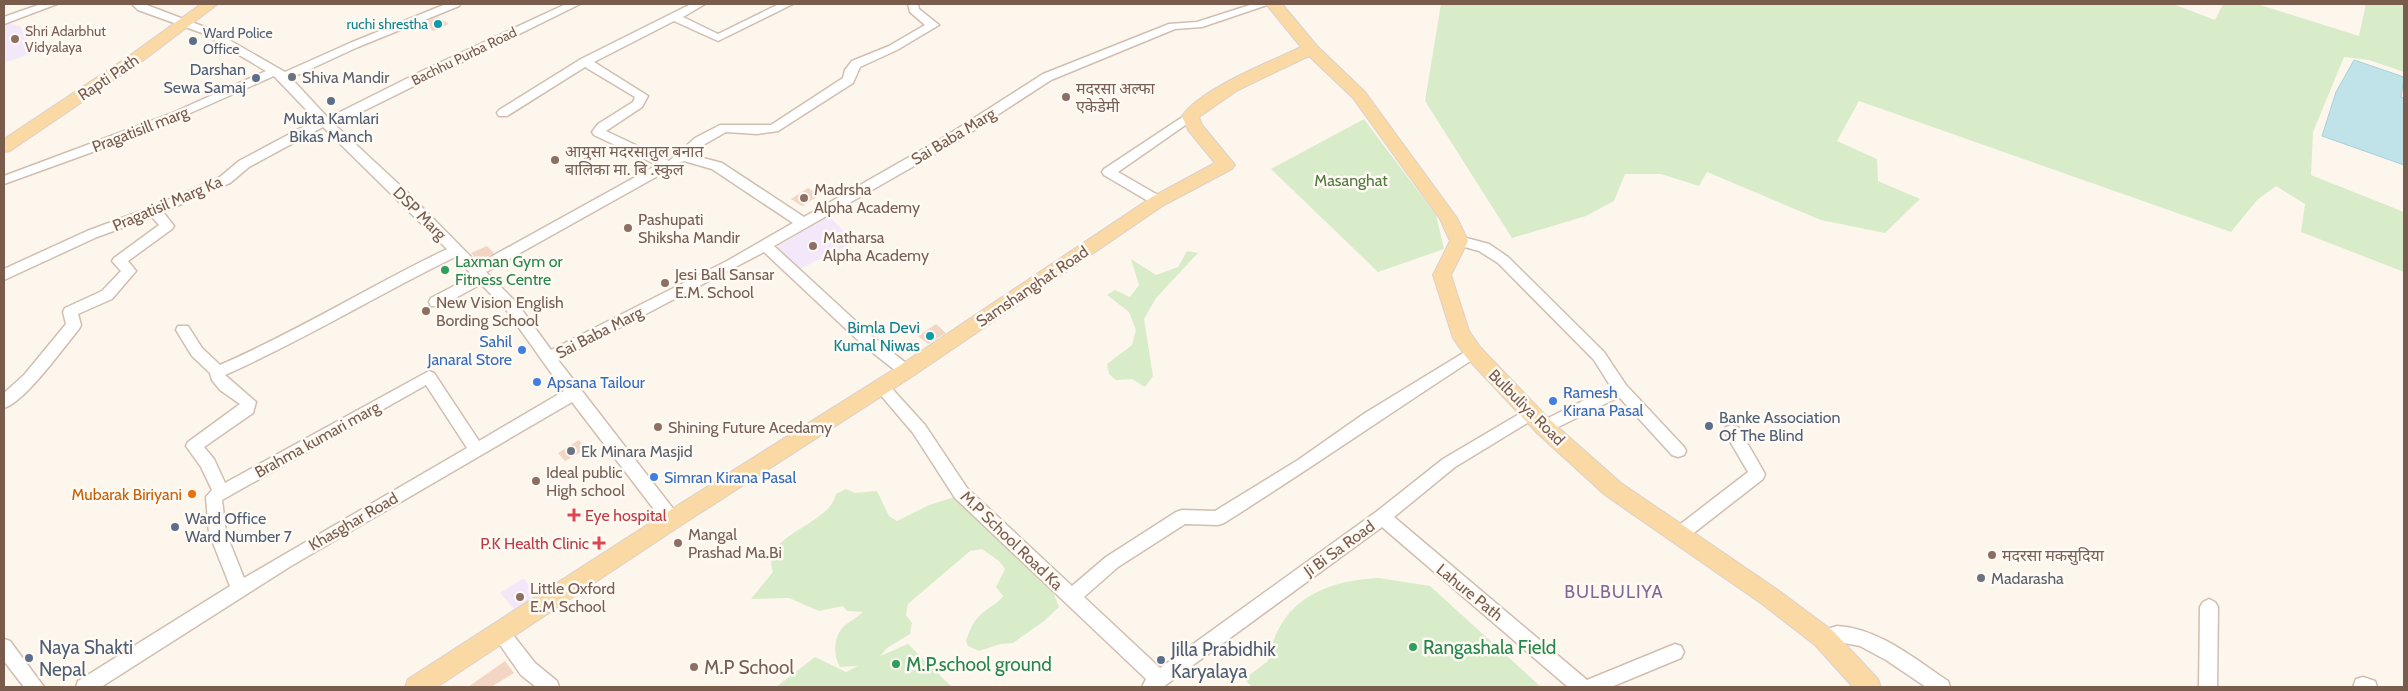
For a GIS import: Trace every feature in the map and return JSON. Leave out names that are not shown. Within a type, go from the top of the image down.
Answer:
[{"type":"main road","name":"Rapti Path","points":[[4,147],[135,59],[210,4]]},
{"type":"main road","points":[[1274,4],[1310,49],[1359,95],[1448,218],[1459,240]]},
{"type":"main road","points":[[1190,116],[1205,103],[1259,73],[1310,49]]},
{"type":"main road","name":"Samshanghat Road","points":[[417,687],[672,520],[906,371],[1158,201],[1226,165],[1194,126],[1190,116]]},
{"type":"main road","name":"Bulbuliya Road","points":[[1459,240],[1442,275],[1460,333],[1473,352],[1537,420],[1613,489],[1770,596],[1824,638],[1869,687]]},
{"type":"street","points":[[4,21],[52,4]]},
{"type":"street","name":"DSP Marg","points":[[137,4],[142,8],[206,31],[279,75],[457,250],[512,307],[574,393],[672,520]]},
{"type":"street","name":"Pragatisill marg","points":[[4,180],[216,100],[455,4]]},
{"type":"street","name":"Bachhu Purba Road","points":[[326,122],[575,4]]},
{"type":"street","points":[[503,113],[548,87],[557,78],[584,62],[698,4]]},
{"type":"street","points":[[674,16],[718,38],[787,4]]},
{"type":"street","points":[[436,302],[480,274],[682,157],[700,141],[724,128],[757,130],[774,128],[849,80],[851,70],[856,64],[894,48],[933,25],[914,10],[913,4]]},
{"type":"street","name":"Sai Baba Marg","points":[[549,358],[732,264],[951,139],[1047,77],[1173,26],[1198,25],[1264,4]]},
{"type":"street","points":[[584,62],[642,96],[638,104],[602,127],[598,132],[667,165]]},
{"type":"street","points":[[1158,201],[1109,172],[1190,116]]},
{"type":"street","name":"Pragatisil Marg Ka","points":[[4,275],[92,234],[154,211],[225,180],[244,164],[326,122]]},
{"type":"street","points":[[682,157],[717,166],[803,223]]},
{"type":"street","points":[[4,402],[29,379],[74,325],[70,312],[108,295],[129,271],[118,261],[167,226],[154,211]]},
{"type":"street","points":[[1459,240],[1484,247],[1502,260],[1599,356],[1621,389],[1678,451]]},
{"type":"street","points":[[765,245],[868,341],[906,371]]},
{"type":"street","points":[[218,372],[268,350],[389,283],[457,250]]},
{"type":"street","points":[[183,330],[197,352],[218,372],[217,376],[225,386],[248,402],[247,410],[194,446],[208,464],[221,493],[214,497],[216,530],[226,562],[240,588]]},
{"type":"street","points":[[1071,597],[1112,562],[1182,516],[1218,518],[1304,465],[1371,417],[1473,352]]},
{"type":"street","name":"Brahma kumari marg","points":[[221,493],[429,377],[476,449]]},
{"type":"street","name":"M.P School Road Ka","points":[[881,386],[919,429],[961,493],[1071,597],[1155,683]]},
{"type":"street","name":"Ji Bi Sa Road","points":[[1155,683],[1382,517],[1449,464],[1537,420],[1621,389]]},
{"type":"street","name":"Khasghar Road","points":[[85,687],[240,588],[574,393]]},
{"type":"street","points":[[1680,534],[1757,474],[1732,431]]},
{"type":"street","name":"Lahure Path","points":[[1382,517],[1581,687]]},
{"type":"street","points":[[2208,687],[2209,608]]},
{"type":"street","points":[[500,632],[528,669],[550,687]]},
{"type":"street","points":[[1824,638],[1839,634],[1863,640],[1905,663],[1941,687]]},
{"type":"street","points":[[4,647],[35,687]]},
{"type":"street","points":[[1591,687],[1675,652]]},
{"type":"street","points":[[2362,687],[2363,685],[2368,687]]},
{"type":"shaded area","name":"Shri Adarbhut Vidyalaya","points":[[4,24],[20,26],[33,53],[4,63]]},
{"type":"shaded area","name":"Matharsa Alpha Academy","points":[[829,216],[854,242],[798,270],[773,249]]},
{"type":"shaded area","name":"Little Oxford E.M School","points":[[524,578],[540,601],[518,613],[500,593]]},
{"type":"green space","points":[[1441,4],[2173,4],[2215,20],[2223,4],[2257,4],[2359,36],[2366,4],[2404,4],[2404,72],[2369,60],[2344,57],[2313,132],[2311,175],[2404,212],[2404,272],[2301,232],[2305,204],[2276,186],[2257,200],[2231,232],[1859,101],[1837,141],[1877,159],[1878,181],[1920,199],[1885,233],[1821,220],[1707,172],[1699,186],[1661,174],[1625,174],[1614,201],[1586,216],[1512,238],[1425,101]]},
{"type":"green space","name":"Masanghat","points":[[1364,119],[1436,215],[1444,249],[1378,272],[1271,169]]},
{"type":"green space","points":[[1187,251],[1198,253],[1156,298],[1144,319],[1153,376],[1145,387],[1132,379],[1116,380],[1109,374],[1107,364],[1132,345],[1136,330],[1129,312],[1107,295],[1115,290],[1130,297],[1139,285],[1131,259],[1156,275],[1178,267]]},
{"type":"green space","points":[[846,489],[855,493],[877,491],[889,516],[897,521],[929,505],[958,496],[1051,587],[1059,607],[1044,621],[1013,643],[1000,644],[979,651],[968,646],[966,641],[975,621],[1003,596],[996,587],[1005,569],[999,561],[982,549],[970,551],[908,604],[906,615],[912,623],[910,634],[887,648],[880,656],[908,644],[952,687],[776,687],[815,657],[846,672],[858,666],[840,667],[836,657],[835,646],[840,630],[863,612],[847,611],[843,606],[819,611],[789,598],[751,599],[773,572],[771,559],[776,548],[785,539],[822,514],[831,505],[836,494]]},
{"type":"green space","points":[[1379,578],[1430,586],[1541,687],[1252,687],[1244,679],[1268,661],[1274,640],[1282,623],[1293,609],[1306,598],[1339,584]]},
{"type":"water","points":[[2354,60],[2404,77],[2401,97],[2404,98],[2404,165],[2322,136],[2336,92]]},
{"type":"building","name":"ruchi shrestha","points":[[438,17],[449,24],[433,31],[425,22]]},
{"type":"building","name":"Madrsha Alpha Academy","points":[[808,188],[820,195],[802,206],[791,199]]},
{"type":"building","points":[[487,246],[494,253],[479,261],[471,253]]},
{"type":"building","name":"Bimla Devi Kumal Niwas","points":[[936,324],[946,333],[928,344],[918,336]]},
{"type":"building","name":"Ek Minara Masjid","points":[[579,440],[586,449],[565,461],[558,453]]},
{"type":"building","points":[[505,661],[514,673],[491,687],[468,687]]},
{"type":"place","name":"ruchi shrestha","points":[[438,24]]},
{"type":"place","name":"Shri Adarbhut Vidyalaya","points":[[15,39]]},
{"type":"place","name":"Ward Police Office","points":[[193,41]]},
{"type":"place","name":"Shiva Mandir","points":[[292,77]]},
{"type":"place","name":"Darshan Sewa Samaj","points":[[256,78]]},
{"type":"place","name":"मदरसा अल्फा एकेडेमी","points":[[1066,97]]},
{"type":"place","name":"Mukta Kamlari Bikas Manch","points":[[331,101]]},
{"type":"place","name":"आयुसा मदरसातुल बनात बालिका मा. बि .स्कुल","points":[[555,160]]},
{"type":"place","name":"Madrsha Alpha Academy","points":[[804,198]]},
{"type":"place","name":"Pashupati Shiksha Mandir","points":[[628,228]]},
{"type":"place","name":"Matharsa Alpha Academy","points":[[813,246]]},
{"type":"place","name":"Laxman Gym or Fitness Centre","points":[[445,270]]},
{"type":"place","name":"Jesi Ball Sansar E.M. School","points":[[665,283]]},
{"type":"place","name":"New Vision English Bording School","points":[[426,311]]},
{"type":"place","name":"Bimla Devi Kumal Niwas","points":[[930,336]]},
{"type":"place","name":"Sahil Janaral Store","points":[[522,350]]},
{"type":"place","name":"Apsana Tailour","points":[[537,382]]},
{"type":"place","name":"Ramesh Kirana Pasal","points":[[1553,401]]},
{"type":"place","name":"Banke Association Of The Blind","points":[[1709,426]]},
{"type":"place","name":"Shining Future Acedamy","points":[[658,427]]},
{"type":"place","name":"Ek Minara Masjid","points":[[571,451]]},
{"type":"place","name":"Simran Kirana Pasal","points":[[654,477]]},
{"type":"place","name":"Ideal public High school","points":[[536,481]]},
{"type":"place","name":"Mubarak Biriyani","points":[[192,494]]},
{"type":"place","name":"Eye hospital","points":[[574,515]]},
{"type":"place","name":"Ward Office Ward Number 7","points":[[175,527]]},
{"type":"place","name":"P.K Health Clinic","points":[[599,543]]},
{"type":"place","name":"Mangal Prashad Ma.Bi","points":[[678,543]]},
{"type":"place","name":"मदरसा मकसुदिया","points":[[1992,555]]},
{"type":"place","name":"Madarasha","points":[[1981,578]]},
{"type":"place","name":"Little Oxford E.M School","points":[[520,597]]},
{"type":"place","name":"Rangashala Field","points":[[1413,647]]},
{"type":"place","name":"Naya Shakti Nepal","points":[[29,658]]},
{"type":"place","name":"Jilla Prabidhik Karyalaya","points":[[1161,660]]},
{"type":"place","name":"M.P.school ground","points":[[896,664]]},
{"type":"place","name":"M.P School","points":[[694,667]]},
{"type":"district","name":"BULBULIYA","points":[[1614,592]]}]
